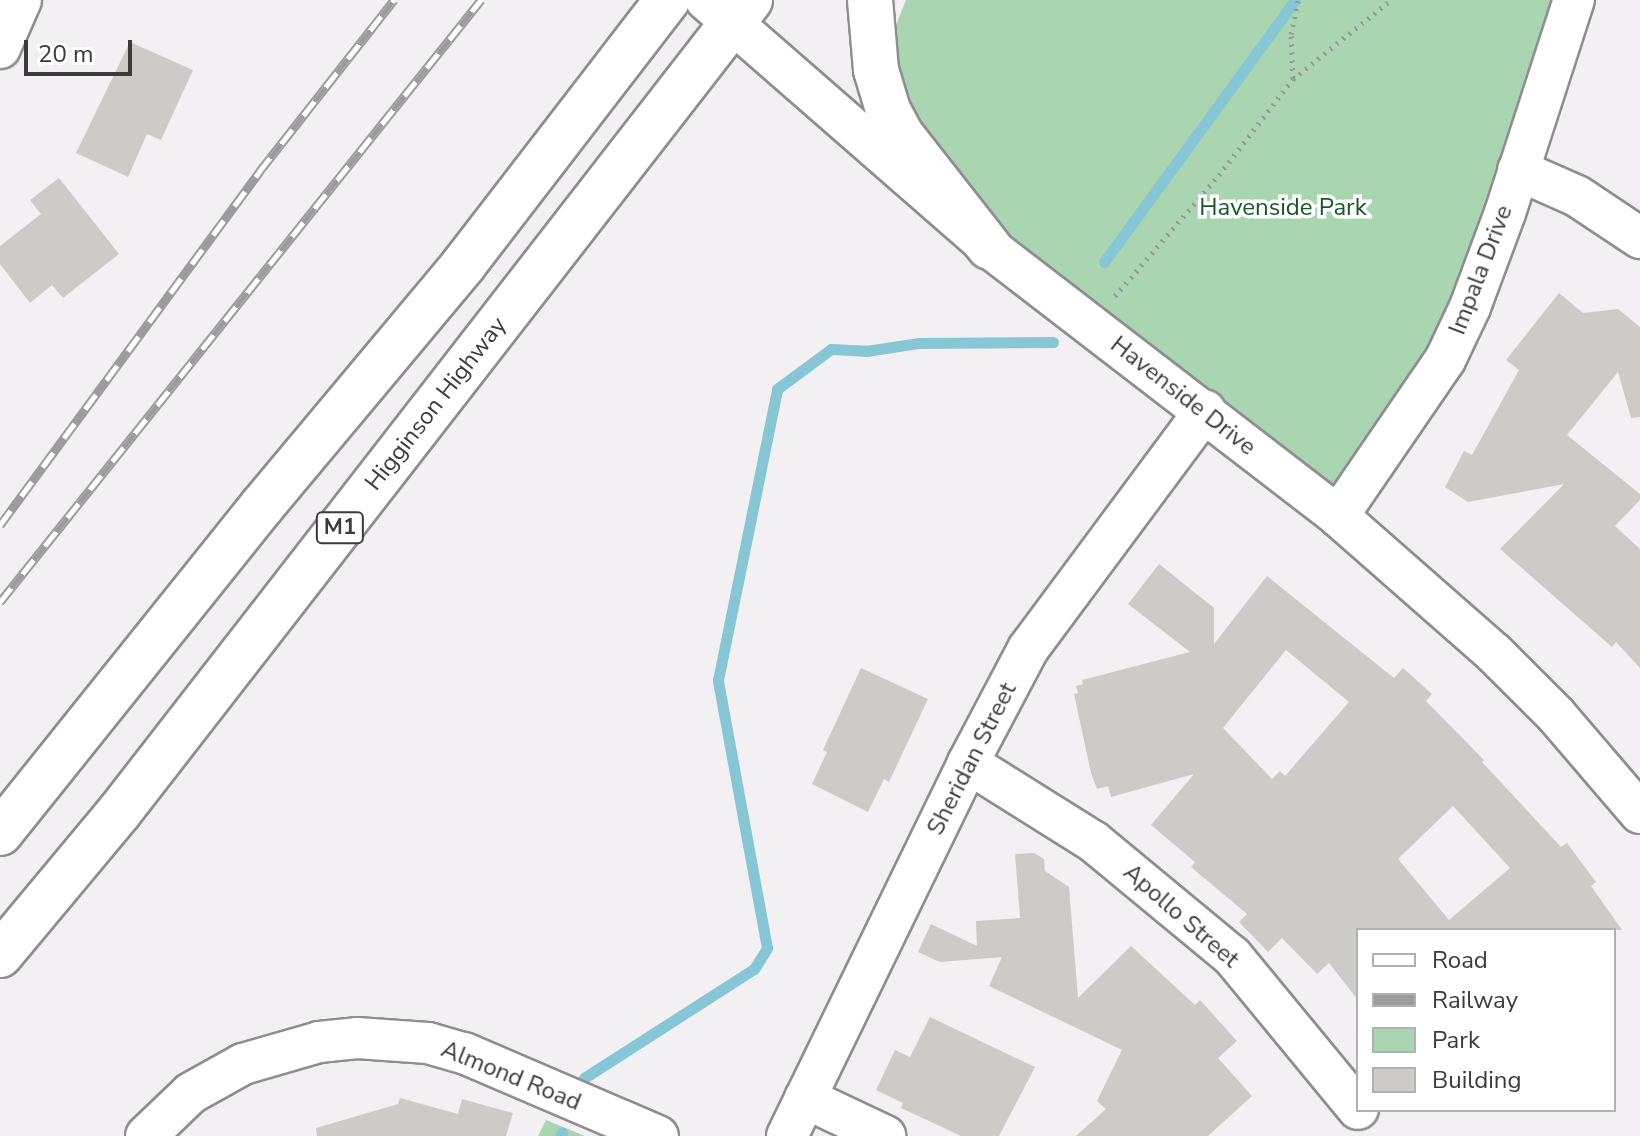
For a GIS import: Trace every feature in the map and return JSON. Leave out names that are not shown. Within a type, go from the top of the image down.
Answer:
[{"type":"highway","points":[[0,833],[253,518],[464,264],[667,0]]},
{"type":"highway","points":[[870,0],[876,70],[888,110],[902,136],[989,247]]},
{"type":"highway","name":"Higginson Highway","points":[[0,955],[120,811],[729,8]]},
{"type":"street","points":[[0,48],[21,0]]},
{"type":"street","name":"Impala Drive","points":[[1338,516],[1445,360],[1470,307],[1574,0]]},
{"type":"street","name":"Havenside Drive","points":[[729,8],[989,247],[1338,516],[1494,653],[1556,715],[1640,813]]},
{"type":"street","points":[[1518,170],[1577,196],[1640,238]]},
{"type":"street","name":"Sheridan Street","points":[[787,1136],[968,763],[1028,649],[1205,411]]},
{"type":"street","name":"Apollo Street","points":[[968,763],[1094,842],[1221,947],[1356,1108]]},
{"type":"street","name":"Almond Road","points":[[146,1136],[191,1093],[243,1064],[319,1042],[357,1038],[428,1043],[464,1053],[658,1136]]},
{"type":"street","points":[[805,1098],[885,1136]]},
{"type":"street","name":"Apollo Street","points":[[1359,1112],[1377,1136]]},
{"type":"path","points":[[1293,79],[1291,34],[1298,0]]},
{"type":"path","points":[[1092,325],[1219,175],[1293,79],[1391,0]]},
{"type":"green space","name":"Havenside Park","points":[[906,0],[1575,0],[1505,214],[1338,516],[994,247],[879,68]]},
{"type":"green space","points":[[546,1120],[585,1136],[538,1136]]},
{"type":"building","points":[[130,42],[193,70],[161,140],[147,134],[128,177],[76,153]]},
{"type":"building","points":[[59,178],[119,254],[63,298],[52,285],[30,303],[0,264],[0,246],[41,214],[30,200]]},
{"type":"building","points":[[1559,293],[1583,313],[1618,309],[1640,327],[1640,417],[1631,418],[1618,372],[1567,435],[1640,494],[1640,500],[1615,526],[1640,549],[1640,668],[1616,642],[1612,647],[1500,549],[1564,484],[1468,502],[1445,487],[1464,451],[1472,455],[1519,370],[1506,360]]},
{"type":"building","points":[[1159,564],[1214,608],[1214,644],[1267,576],[1394,678],[1403,668],[1432,694],[1426,701],[1484,760],[1482,762],[1561,847],[1567,843],[1596,882],[1591,886],[1622,930],[1356,928],[1356,997],[1329,963],[1317,974],[1282,938],[1268,952],[1239,922],[1247,914],[1191,867],[1195,862],[1151,825],[1194,774],[1111,797],[1108,786],[1097,789],[1091,773],[1074,694],[1078,693],[1076,686],[1083,684],[1082,680],[1190,652],[1128,604]],"holes":[[[1286,650],[1349,702],[1285,776],[1280,771],[1272,779],[1223,728]],[[1453,806],[1510,868],[1449,920],[1398,859]]]},
{"type":"building","points":[[861,668],[928,699],[889,782],[884,779],[868,812],[812,784],[827,752],[823,750]]},
{"type":"building","points":[[1034,853],[1044,859],[1045,871],[1069,887],[1078,998],[1131,946],[1195,1005],[1200,1000],[1237,1041],[1218,1058],[1252,1096],[1208,1136],[1076,1136],[1106,1109],[1097,1101],[1122,1050],[989,986],[1002,957],[940,962],[918,952],[931,924],[977,946],[976,921],[1020,918],[1015,854]]},
{"type":"building","points":[[930,1017],[1035,1067],[999,1136],[961,1136],[901,1108],[903,1103],[876,1090],[895,1050],[910,1057]]},
{"type":"building","points":[[400,1098],[458,1114],[462,1099],[513,1113],[506,1136],[317,1136],[316,1128],[398,1104]]},
{"type":"waterway","points":[[1104,262],[1295,0]]},
{"type":"waterway","points":[[584,1078],[754,969],[767,948],[718,680],[777,389],[831,349],[866,351],[919,343],[1053,342]]},
{"type":"railway","points":[[0,525],[259,172],[394,0]]},
{"type":"railway","points":[[0,602],[481,0]]}]
